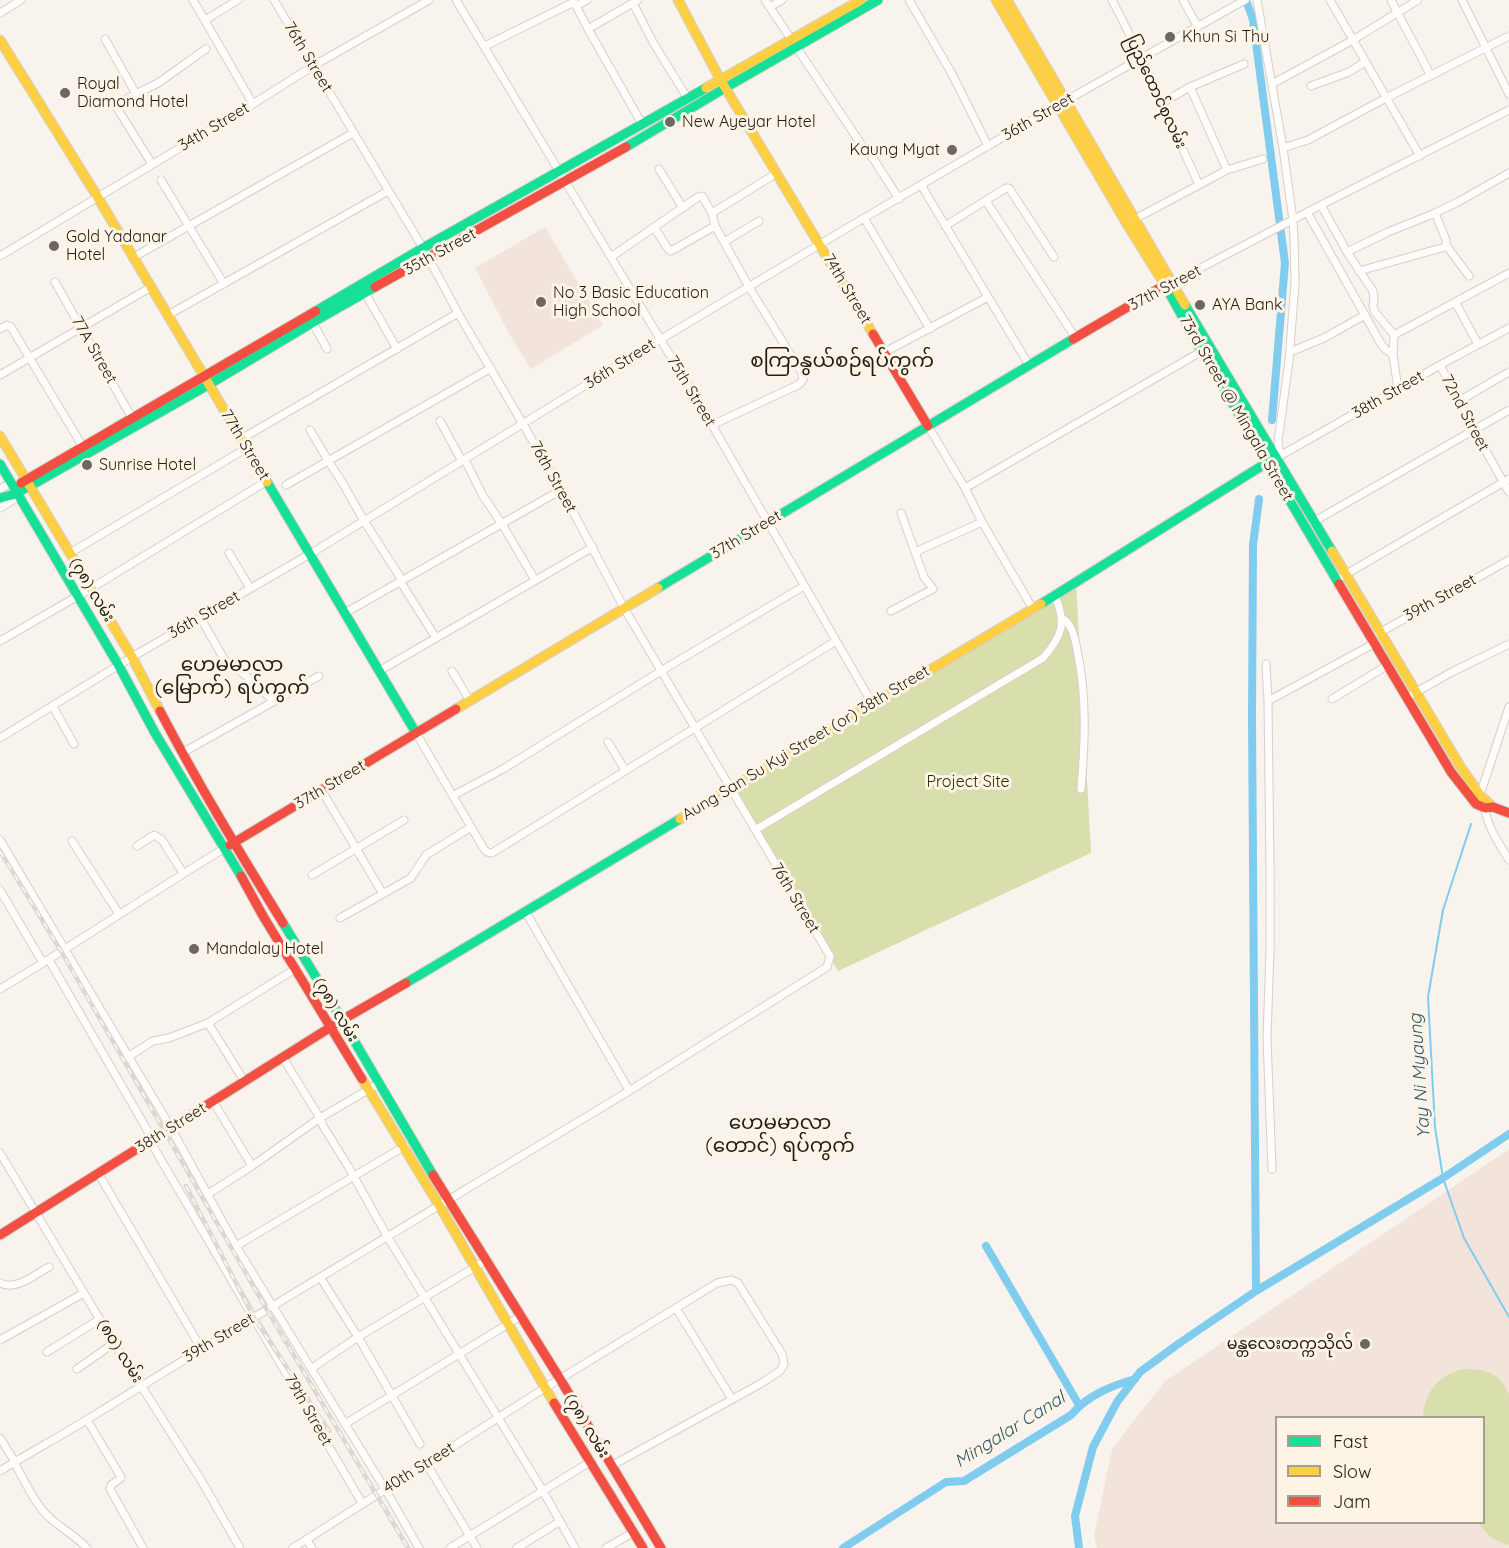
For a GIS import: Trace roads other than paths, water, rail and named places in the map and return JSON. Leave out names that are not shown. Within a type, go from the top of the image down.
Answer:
[{"type":"main road","name":"74th Street","points":[[678,0],[723,84],[928,426]]},
{"type":"main road","name":"35th Street","points":[[0,498],[94,449],[365,293],[628,146],[723,84],[794,43],[861,0]]},
{"type":"main road","name":"35th Street","points":[[794,43],[878,0]]},
{"type":"main road","name":"73rd Street @ Mingala Street","points":[[996,0],[1062,103]]},
{"type":"main road","name":"73rd Street @ Mingala Street","points":[[1007,0],[1062,103],[1169,284],[1205,350],[1275,459],[1375,637],[1456,769],[1484,806]]},
{"type":"main road","name":"77th Street","points":[[0,40],[134,257],[208,385],[417,733]]},
{"type":"main road","name":"35th Street","points":[[28,483],[83,447],[423,248],[642,124],[688,99],[723,84]]},
{"type":"main road","points":[[622,135],[628,146]]},
{"type":"main road","name":"37th Street","points":[[225,848],[1029,365],[1169,284]]},
{"type":"main road","name":"(၇၈) လမ်း","points":[[0,436],[132,657],[182,753],[234,843],[342,1020],[412,1141],[560,1379],[661,1548]]},
{"type":"main road","name":"Aung San Su Kyi Street (or) 38th Street","points":[[342,1020],[1033,609],[1275,459]]},
{"type":"main road","name":"(၇၈) လမ်း","points":[[0,464],[263,916],[643,1548]]},
{"type":"main road","name":"73rd Street @ Mingala Street","points":[[1375,637],[1388,664],[1412,695]]},
{"type":"main road","name":"73rd Street @ Mingala Street","points":[[1456,769],[1480,795],[1484,806]]},
{"type":"main road","points":[[1484,806],[1508,812]]},
{"type":"main road","name":"38th Street","points":[[0,1234],[342,1020]]},
{"type":"street","points":[[0,13],[21,0]]},
{"type":"street","points":[[193,0],[253,104]]},
{"type":"street","points":[[205,20],[238,0]]},
{"type":"street","name":"76th Street","points":[[274,0],[429,258],[458,314],[561,490],[624,608],[830,956]]},
{"type":"street","name":"34th Street","points":[[0,256],[313,66],[429,0]]},
{"type":"street","name":"75th Street","points":[[456,0],[712,424],[872,703]]},
{"type":"street","points":[[485,46],[574,3],[587,0]]},
{"type":"street","points":[[765,0],[899,199]]},
{"type":"street","points":[[770,7],[782,0]]},
{"type":"street","points":[[909,0],[952,74],[988,146]]},
{"type":"street","name":"ပြည်ထောင်စုလမ်း","points":[[1112,0],[1142,57],[1199,184]]},
{"type":"street","points":[[1184,0],[1198,27]]},
{"type":"street","name":"36th Street","points":[[0,738],[132,657],[310,554],[660,339],[864,218],[1245,0]]},
{"type":"street","points":[[1257,0],[1283,148],[1295,283],[1290,352],[1275,459]]},
{"type":"street","points":[[1330,0],[1420,156]]},
{"type":"street","points":[[1391,0],[1431,76]]},
{"type":"street","points":[[1272,84],[1353,40],[1418,0]]},
{"type":"street","points":[[1462,0],[1509,94]]},
{"type":"street","points":[[588,29],[631,2],[688,99]]},
{"type":"street","points":[[574,3],[642,124]]},
{"type":"street","points":[[1283,148],[1308,140],[1509,36]]},
{"type":"street","points":[[105,39],[136,94]]},
{"type":"street","points":[[152,164],[117,108],[206,49]]},
{"type":"street","points":[[1311,86],[1349,72],[1365,62]]},
{"type":"street","points":[[1162,103],[1190,87],[1244,64]]},
{"type":"street","points":[[1190,87],[1227,170]]},
{"type":"street","name":"37th Street","points":[[1169,284],[1509,110]]},
{"type":"street","points":[[134,257],[353,133]]},
{"type":"street","points":[[1131,222],[1227,170],[1263,159]]},
{"type":"street","points":[[659,169],[683,208]]},
{"type":"street","points":[[712,213],[777,173]]},
{"type":"street","points":[[1347,252],[1458,202],[1509,173]]},
{"type":"street","points":[[161,180],[224,284]]},
{"type":"street","points":[[921,185],[1029,365]]},
{"type":"street","points":[[945,225],[1006,188],[1010,189],[1054,257]]},
{"type":"street","points":[[168,315],[388,191]]},
{"type":"street","points":[[611,257],[702,196],[712,213],[715,226],[749,287],[802,373],[803,380],[798,385],[712,424]]},
{"type":"street","points":[[986,201],[1075,338]]},
{"type":"street","points":[[1321,205],[1347,252],[1373,291],[1375,312],[1394,335],[1393,355],[1398,389]]},
{"type":"street","points":[[1307,212],[1384,348],[1393,355]]},
{"type":"street","points":[[1435,213],[1446,245],[1469,276]]},
{"type":"street","points":[[864,218],[930,328]]},
{"type":"street","points":[[724,242],[759,221]]},
{"type":"street","points":[[654,227],[671,251],[715,226]]},
{"type":"street","points":[[1359,271],[1446,245]]},
{"type":"street","points":[[1394,335],[1509,273]]},
{"type":"street","name":"77A Street","points":[[55,282],[132,418]]},
{"type":"street","points":[[0,375],[151,287]]},
{"type":"street","points":[[365,293],[397,349]]},
{"type":"street","points":[[885,352],[988,297]]},
{"type":"street","points":[[1455,302],[1478,344]]},
{"type":"street","points":[[241,439],[458,314]]},
{"type":"street","points":[[1290,352],[1324,338],[1365,315]]},
{"type":"street","points":[[313,323],[327,349]]},
{"type":"street","points":[[0,329],[11,327],[83,447]]},
{"type":"street","name":"38th Street","points":[[1275,459],[1509,328]]},
{"type":"street","points":[[965,488],[1205,350]]},
{"type":"street","name":"72nd Street","points":[[1440,365],[1474,430],[1506,480],[1509,492]]},
{"type":"street","points":[[286,485],[491,368]]},
{"type":"street","points":[[1459,401],[1509,372]]},
{"type":"street","points":[[1310,524],[1509,410]]},
{"type":"street","points":[[440,421],[535,580]]},
{"type":"street","name":"74th Street","points":[[928,426],[1033,609]]},
{"type":"street","points":[[310,430],[436,638]]},
{"type":"street","points":[[70,553],[247,448]]},
{"type":"street","points":[[1341,577],[1506,480]]},
{"type":"street","points":[[0,641],[267,481]]},
{"type":"street","points":[[0,489],[15,490]]},
{"type":"street","points":[[0,508],[15,490]]},
{"type":"street","points":[[345,613],[561,490]]},
{"type":"street","points":[[891,611],[933,589],[924,577],[901,513]]},
{"type":"street","points":[[915,552],[982,522]]},
{"type":"street","points":[[379,671],[592,547]]},
{"type":"street","points":[[229,553],[250,588]]},
{"type":"street","name":"39th Street","points":[[1268,701],[1509,560]]},
{"type":"street","points":[[454,795],[503,769],[661,670],[804,586]]},
{"type":"street","points":[[755,830],[1043,658],[1053,646],[1061,629],[1062,618],[1054,596]]},
{"type":"street","points":[[200,617],[224,659],[255,683],[273,702]]},
{"type":"street","points":[[1062,618],[1067,621],[1076,641],[1082,673],[1085,726],[1081,789]]},
{"type":"street","points":[[608,742],[626,770],[836,641]]},
{"type":"street","points":[[1412,695],[1509,644]]},
{"type":"street","points":[[1266,664],[1270,951],[1266,1038],[1272,1169]]},
{"type":"street","points":[[1332,699],[1388,664]]},
{"type":"street","points":[[452,670],[470,700]]},
{"type":"street","points":[[182,753],[319,676]]},
{"type":"street","points":[[53,707],[74,744]]},
{"type":"street","points":[[1509,707],[1480,795],[1490,827],[1509,860]]},
{"type":"street","name":"77th Street","points":[[417,733],[487,852],[492,853],[626,770]]},
{"type":"street","points":[[322,791],[383,894]]},
{"type":"street","points":[[312,875],[404,820]]},
{"type":"street","points":[[340,918],[411,878],[420,863],[432,851],[471,826]]},
{"type":"street","points":[[137,846],[153,835],[158,836],[183,873]]},
{"type":"street","name":"79th Street","points":[[0,840],[171,1128],[236,1245],[419,1548]]},
{"type":"street","points":[[72,841],[119,914]]},
{"type":"street","name":"37th Street","points":[[0,989],[225,848]]},
{"type":"street","name":"79th Street","points":[[0,890],[46,962],[152,1141],[362,1503]]},
{"type":"street","points":[[525,911],[629,1090]]},
{"type":"street","name":"39th Street","points":[[0,1471],[629,1090],[827,967],[830,956]]},
{"type":"street","points":[[128,1057],[153,1041],[169,1038],[208,1023],[295,969]]},
{"type":"street","points":[[208,1023],[244,1082]]},
{"type":"street","points":[[283,1058],[575,1548]]},
{"type":"street","points":[[208,1194],[320,1118],[378,1084]]},
{"type":"street","points":[[213,1101],[252,1166]]},
{"type":"street","points":[[236,1245],[412,1141]]},
{"type":"street","name":"(၈၀) လမ်း","points":[[0,1154],[114,1343],[201,1480],[240,1548]]},
{"type":"street","points":[[98,1173],[201,1348]]},
{"type":"street","points":[[312,1368],[358,1337],[487,1260]]},
{"type":"street","points":[[0,1282],[10,1286],[16,1285],[49,1267]]},
{"type":"street","points":[[320,1277],[420,1444]]},
{"type":"street","name":"40th Street","points":[[293,1548],[545,1388],[717,1283],[730,1280],[738,1283],[782,1354],[784,1364],[780,1371],[732,1400]]},
{"type":"street","points":[[0,1340],[84,1293]]},
{"type":"street","points":[[611,1466],[732,1400],[676,1308]]},
{"type":"street","points":[[345,1424],[521,1316]]},
{"type":"street","points":[[47,1352],[100,1319]]},
{"type":"street","points":[[77,1369],[114,1343]]},
{"type":"street","points":[[87,1420],[121,1477],[111,1485],[110,1489],[143,1548]]},
{"type":"street","points":[[0,1438],[40,1507],[48,1517],[87,1548]]},
{"type":"street","points":[[450,1548],[590,1462]]},
{"type":"street","points":[[426,1463],[477,1548]]},
{"type":"street","points":[[517,1548],[559,1522]]},
{"type":"street","points":[[606,1548],[634,1532]]},
{"type":"street","points":[[307,1540],[312,1548]]},
{"type":"waterway","points":[[1246,0],[1253,20],[1285,263],[1272,420]]},
{"type":"waterway","points":[[1256,1291],[1252,717],[1253,545],[1259,499]]},
{"type":"waterway","name":"Yay Ni Myaung","points":[[1471,824],[1443,910],[1428,997],[1435,1127],[1443,1178],[1464,1238],[1509,1317]]},
{"type":"waterway","points":[[1079,1548],[1075,1516],[1093,1447],[1117,1402],[1140,1372],[1256,1291],[1443,1178],[1509,1134]]},
{"type":"waterway","points":[[986,1246],[1079,1405]]},
{"type":"waterway","name":"Mingalar Canal","points":[[843,1548],[946,1482],[964,1481],[1071,1415],[1092,1397],[1135,1379]]},
{"type":"railway","points":[[0,851],[61,951],[267,1310],[408,1548]]},
{"type":"railway","points":[[186,1186],[254,1318],[329,1431]]},
{"type":"place","name":"Khun Si Thu","points":[[1170,37]]},
{"type":"place","name":"Royal Diamond Hotel","points":[[65,93]]},
{"type":"place","name":"New Ayeyar Hotel","points":[[670,122]]},
{"type":"place","name":"Kaung Myat","points":[[952,150]]},
{"type":"place","name":"Gold Yadanar Hotel","points":[[54,246]]},
{"type":"place","name":"No 3 Basic Education High School","points":[[541,302]]},
{"type":"place","name":"AYA Bank","points":[[1200,305]]},
{"type":"place","name":"Sunrise Hotel","points":[[87,465]]},
{"type":"place","name":"Mandalay Hotel","points":[[194,949]]},
{"type":"place","name":"မန္တလေးတက္ကသိုလ်","points":[[1365,1344]]},
{"type":"district","name":"စကြာနွယ်စဉ်ရပ်ကွက်","points":[[842,361]]},
{"type":"district","name":"ဟေမမာလာ (မြောက်) ရပ်ကွက်","points":[[232,676]]},
{"type":"district","name":"ဟေမမာလာ (တောင်) ရပ်ကွက်","points":[[780,1134]]},
{"type":"park label","name":"Project Site","points":[[968,782]]}]
